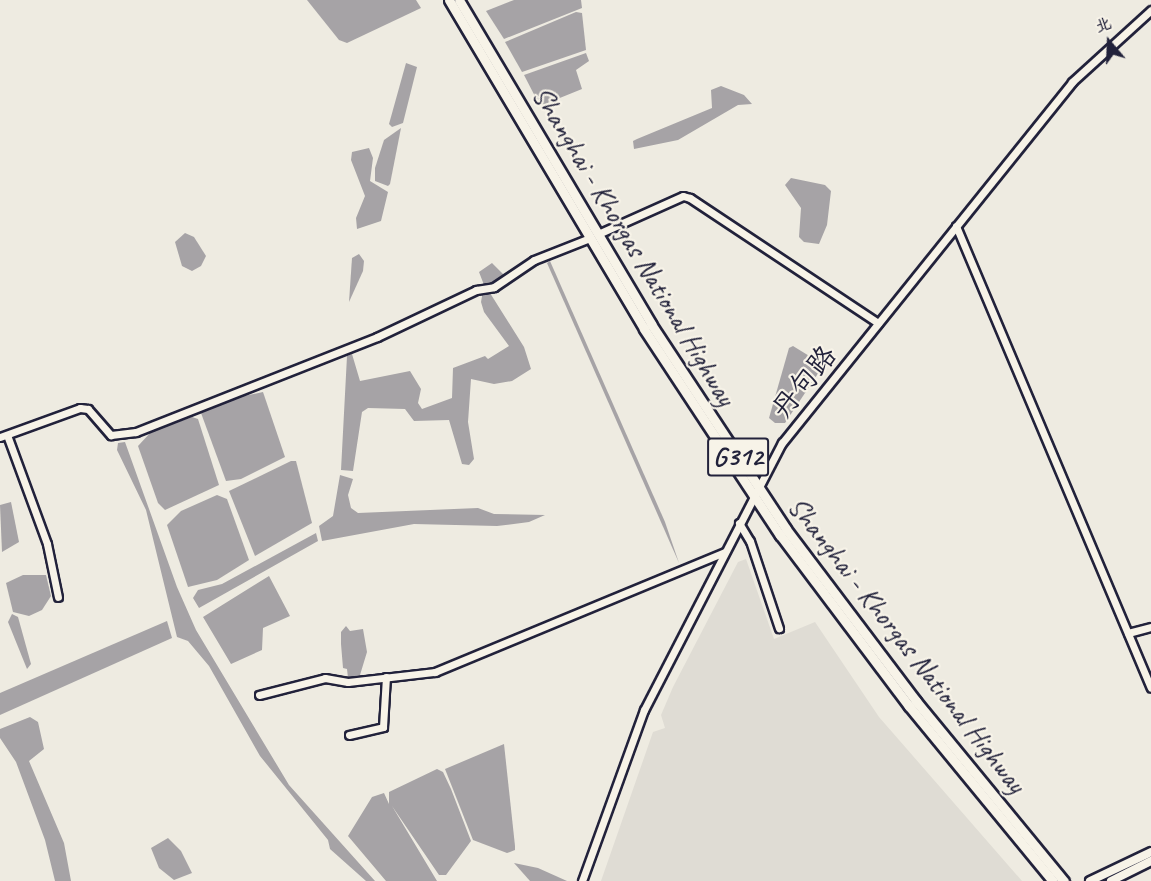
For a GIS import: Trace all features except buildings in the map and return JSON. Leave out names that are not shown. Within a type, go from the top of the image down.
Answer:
[{"type":"highway","name":"Shanghai - Khorgas National Highway","points":[[449,0],[594,236],[758,485],[912,703],[1064,881]]},
{"type":"highway","name":"Shanghai - Khorgas National Highway","points":[[459,0],[681,388],[753,495],[912,703],[1053,881]]},
{"type":"main road","points":[[1090,881],[1151,852]]},
{"type":"main road","points":[[1111,881],[1151,861]]},
{"type":"street","name":"丹句路","points":[[582,881],[644,710],[758,485],[782,443],[1072,82],[1151,10]]},
{"type":"street","points":[[58,597],[47,544],[4,436],[80,408],[88,409],[111,435],[136,432],[378,337],[476,290],[494,287],[534,260],[682,196],[690,198],[878,323]]},
{"type":"street","points":[[956,226],[1151,688]]},
{"type":"street","points":[[739,523],[750,541],[779,628]]},
{"type":"street","points":[[259,695],[325,678],[348,682],[435,672],[724,552]]},
{"type":"street","points":[[1128,633],[1151,627]]},
{"type":"street","points":[[349,735],[383,728],[387,677]]},
{"type":"shaded area","points":[[307,0],[416,0],[421,8],[347,43],[339,40]]},
{"type":"shaded area","points":[[514,0],[581,0],[582,8],[504,39],[486,11]]},
{"type":"shaded area","points":[[576,12],[582,13],[586,50],[522,72],[505,42]]},
{"type":"shaded area","points":[[586,53],[589,61],[576,70],[582,89],[540,106],[524,75]]},
{"type":"shaded area","points":[[406,63],[417,67],[403,123],[392,127],[389,124]]},
{"type":"shaded area","points":[[721,86],[744,95],[752,104],[738,105],[678,140],[634,149],[633,141],[712,108],[711,90]]},
{"type":"shaded area","points":[[401,128],[388,186],[375,181],[375,168],[384,140]]},
{"type":"shaded area","points":[[369,148],[373,158],[370,181],[388,192],[381,221],[357,229],[356,218],[365,196],[351,160],[352,152]]},
{"type":"shaded area","points":[[791,178],[825,185],[831,191],[827,225],[819,244],[804,242],[799,237],[801,208],[785,185]]},
{"type":"shaded area","points":[[185,233],[194,237],[206,256],[201,266],[192,271],[182,266],[175,242]]},
{"type":"shaded area","points":[[359,254],[364,261],[363,271],[349,302],[352,258]]},
{"type":"shaded area","points":[[550,261],[665,522],[679,563],[547,263]]},
{"type":"shaded area","points":[[492,263],[504,275],[491,285],[490,293],[524,347],[531,369],[512,381],[494,384],[471,379],[468,422],[474,459],[469,465],[462,464],[449,420],[414,421],[405,409],[368,408],[362,412],[353,471],[341,470],[347,356],[352,354],[360,381],[410,371],[421,389],[418,403],[422,409],[452,398],[453,368],[485,356],[488,359],[509,346],[484,312],[481,302],[484,285],[479,272]]},
{"type":"shaded area","points":[[793,346],[819,362],[821,369],[785,423],[775,423],[769,418],[789,348]]},
{"type":"shaded area","points":[[263,392],[285,457],[241,479],[226,481],[201,413],[239,397]]},
{"type":"shaded area","points":[[192,417],[198,419],[219,485],[165,510],[158,503],[138,446],[151,432]]},
{"type":"shaded area","points":[[125,442],[177,587],[196,630],[289,785],[375,881],[366,881],[330,849],[328,840],[260,756],[209,666],[188,641],[177,637],[146,510],[117,450],[118,443]]},
{"type":"shaded area","points":[[291,461],[296,461],[312,523],[255,556],[229,491]]},
{"type":"shaded area","points":[[340,475],[353,479],[348,495],[351,508],[358,513],[478,508],[494,514],[545,515],[529,522],[497,526],[414,524],[322,541],[319,526],[333,516]]},
{"type":"shaded area","points":[[217,495],[227,499],[249,560],[217,580],[188,587],[167,525],[181,511]]},
{"type":"shaded area","points":[[11,502],[19,542],[2,552],[0,505]]},
{"type":"shaded area","points":[[316,533],[318,541],[199,608],[193,598],[198,590],[222,584]]},
{"type":"shaded area","points":[[746,559],[774,639],[815,622],[879,717],[1022,881],[601,881],[653,732],[665,728],[661,715],[673,687],[738,562]]},
{"type":"shaded area","points":[[23,575],[46,575],[51,596],[42,610],[29,616],[13,612],[6,583]]},
{"type":"shaded area","points":[[269,576],[290,616],[263,628],[262,650],[231,664],[203,617]]},
{"type":"shaded area","points":[[12,614],[18,617],[31,664],[27,669],[8,622]]},
{"type":"shaded area","points":[[167,621],[172,638],[0,715],[0,693]]},
{"type":"shaded area","points":[[346,626],[350,631],[363,629],[367,652],[360,675],[348,678],[347,669],[343,668],[341,644],[341,632]]},
{"type":"shaded area","points":[[30,717],[38,722],[44,749],[29,761],[64,843],[71,881],[55,881],[45,840],[16,762],[0,738],[0,729]]},
{"type":"shaded area","points":[[504,744],[515,846],[515,850],[507,853],[473,840],[445,769]]},
{"type":"shaded area","points":[[437,769],[443,772],[471,841],[446,875],[439,875],[392,806],[437,881],[386,881],[348,836],[372,797],[384,793],[389,804],[389,792]]},
{"type":"shaded area","points":[[168,838],[181,851],[192,873],[174,880],[159,868],[151,848]]},
{"type":"shaded area","points":[[514,863],[538,868],[567,881],[530,881]]}]
